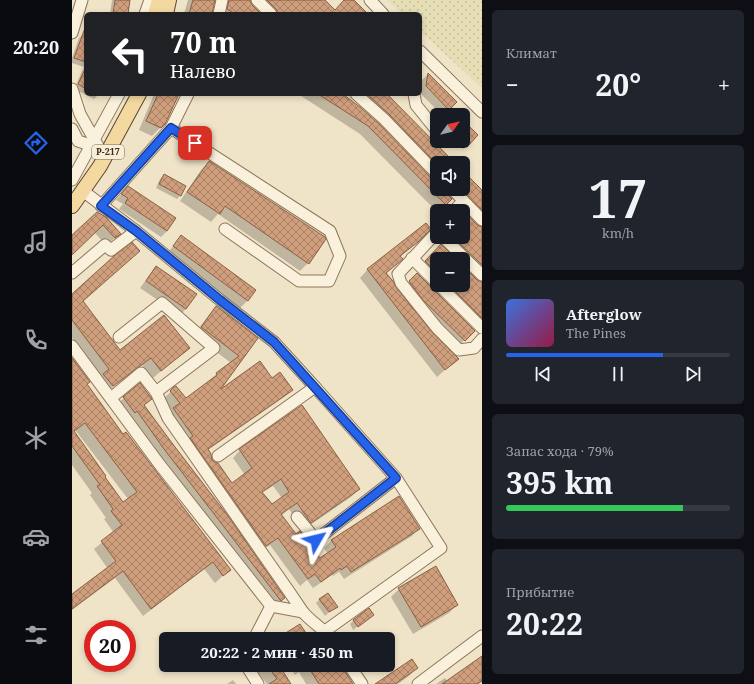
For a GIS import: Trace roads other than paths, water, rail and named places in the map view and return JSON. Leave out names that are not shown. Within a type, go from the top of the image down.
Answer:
[{"type":"main road","points":[[156,12],[159,0]]},
{"type":"main road","points":[[166,12],[169,0]]},
{"type":"main road","name":"Р-217","points":[[72,206],[77,191],[90,166],[95,144],[127,96]]},
{"type":"main road","name":"Р-217","points":[[77,191],[100,166],[138,96]]},
{"type":"street","points":[[72,33],[82,0]]},
{"type":"street","points":[[146,12],[150,0]]},
{"type":"street","points":[[257,0],[269,12]]},
{"type":"street","points":[[370,0],[381,12]]},
{"type":"street","points":[[422,56],[482,112]]},
{"type":"street","points":[[72,89],[80,114],[95,144]]},
{"type":"street","points":[[72,180],[95,144],[118,96]]},
{"type":"street","points":[[101,206],[171,128],[187,96]]},
{"type":"street","points":[[358,96],[384,119],[430,167]]},
{"type":"street","points":[[414,96],[416,105],[430,122]]},
{"type":"street","points":[[171,128],[330,231],[340,256],[329,281],[299,281],[225,229]]},
{"type":"street","points":[[72,129],[78,141],[95,144]]},
{"type":"street","points":[[77,191],[136,231],[274,342],[396,478],[441,548],[332,632]]},
{"type":"street","points":[[458,196],[482,220]]},
{"type":"street","points":[[460,204],[463,201]]},
{"type":"street","points":[[72,273],[105,245],[111,250],[136,231]]},
{"type":"street","points":[[430,239],[398,274],[402,284],[437,328],[459,350],[474,348],[482,338]]},
{"type":"street","points":[[450,244],[482,275]]},
{"type":"street","points":[[412,258],[430,276]]},
{"type":"street","points":[[446,292],[482,328]]},
{"type":"street","points":[[119,337],[162,303],[214,348],[156,392]]},
{"type":"street","points":[[72,346],[160,465],[271,606],[302,612]]},
{"type":"street","points":[[111,398],[141,373],[156,392],[168,418],[302,612],[324,632]]},
{"type":"street","points":[[218,456],[315,387]]},
{"type":"street","points":[[297,517],[316,540],[396,478]]},
{"type":"street","points":[[258,632],[271,606]]},
{"type":"street","points":[[418,684],[482,636]]},
{"type":"street","points":[[250,672],[258,684]]},
{"type":"street","points":[[354,672],[362,684]]}]
